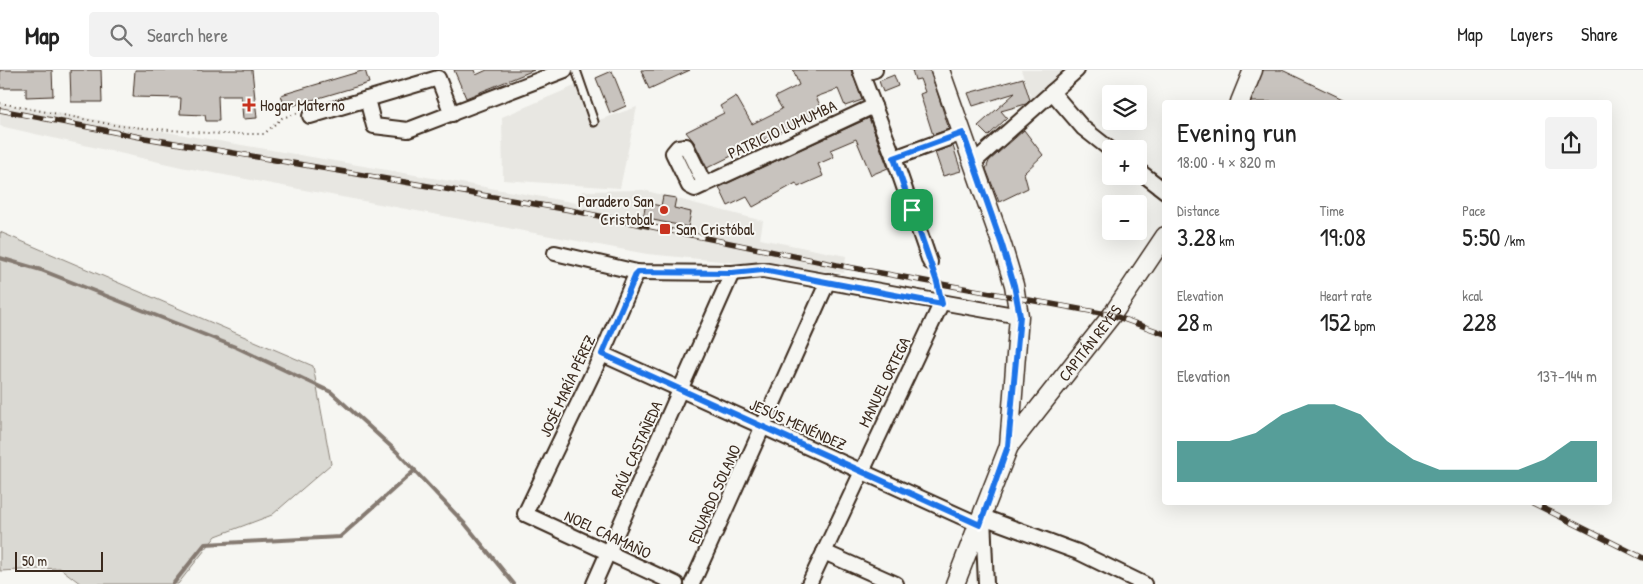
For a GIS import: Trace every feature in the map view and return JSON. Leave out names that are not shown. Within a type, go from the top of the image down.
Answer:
[{"type":"street","points":[[367,99],[374,126],[408,130],[564,70]]},
{"type":"street","points":[[940,70],[1002,245],[1014,285],[1020,316],[1008,446],[981,521],[955,584]]},
{"type":"street","points":[[973,163],[1077,70]]},
{"type":"street","points":[[1241,100],[1253,70]]},
{"type":"street","points":[[866,72],[874,106],[930,262]]},
{"type":"street","points":[[310,116],[438,78],[452,114]]},
{"type":"street","points":[[1052,92],[1082,128],[1102,143]]},
{"type":"street","name":"PATRICIO LUMUMBA","points":[[705,185],[874,106]]},
{"type":"street","points":[[894,158],[963,133]]},
{"type":"street","points":[[1147,177],[1162,189]]},
{"type":"street","name":"CAPITÁN REYES","points":[[1008,446],[1112,314],[1162,240]]},
{"type":"street","points":[[555,253],[637,272],[732,273],[763,270],[942,304],[1020,316]]},
{"type":"street","name":"JOSÉ MARÍA PÉREZ","points":[[525,514],[602,354],[637,272]]},
{"type":"street","name":"RAÚL CASTAÑEDA","points":[[594,584],[732,273]]},
{"type":"street","name":"EDUARDO SOLANO","points":[[692,584],[828,281]]},
{"type":"street","name":"MANUEL ORTEGA","points":[[809,584],[861,471],[942,304]]},
{"type":"street","name":"JESÚS MENÉNDEZ","points":[[602,354],[861,471],[981,521],[1078,552],[1144,584]]},
{"type":"street","name":"NOEL CAAMAÑO","points":[[525,514],[676,584]]},
{"type":"street","points":[[981,521],[986,584]]},
{"type":"street","points":[[824,552],[896,584]]},
{"type":"lane","points":[[576,70],[594,122]]},
{"type":"path","points":[[0,103],[120,126],[220,134],[264,134],[282,118]]},
{"type":"path","points":[[930,262],[942,304]]},
{"type":"shaded area","points":[[1021,70],[1065,70],[1032,100]]},
{"type":"shaded area","points":[[584,82],[599,120],[637,107],[620,188],[503,180],[502,117]]},
{"type":"shaded area","points":[[0,103],[577,203],[582,191],[643,190],[763,221],[760,239],[846,256],[844,273],[647,254],[181,167],[0,126]]},
{"type":"shaded area","points":[[0,232],[313,366],[331,464],[272,515],[216,536],[178,584],[81,584],[60,568],[0,571]]},
{"type":"building","points":[[0,70],[52,70],[53,96],[26,97],[26,88],[0,88]]},
{"type":"building","points":[[70,70],[101,70],[102,102],[71,102]]},
{"type":"building","points":[[135,70],[252,70],[257,118],[243,119],[241,96],[218,96],[219,121],[206,121],[205,115],[180,114],[181,98],[133,97]]},
{"type":"building","points":[[365,70],[369,83],[285,108],[281,95]]},
{"type":"building","points":[[454,70],[474,70],[476,75],[487,70],[534,70],[466,98]]},
{"type":"building","points":[[641,70],[690,70],[649,89]]},
{"type":"building","points":[[793,70],[851,70],[862,100],[845,106],[838,89],[816,97],[823,111],[707,168],[694,142],[686,132],[724,113],[720,106],[736,96],[752,124],[782,109],[775,97],[799,85]]},
{"type":"building","points":[[912,70],[930,70],[949,129],[933,135],[920,94],[925,92],[920,79],[915,80]]},
{"type":"building","points":[[1263,70],[1282,70],[1345,100],[1252,100]]},
{"type":"building","points":[[612,71],[626,106],[610,113],[596,78]]},
{"type":"building","points":[[894,75],[898,86],[883,92],[879,81]]},
{"type":"building","points":[[1023,78],[1030,100],[1026,104],[1001,111],[1007,118],[988,136],[978,126],[1015,93],[973,106],[968,93]]},
{"type":"building","points":[[869,118],[888,168],[871,175],[856,139],[830,150],[834,157],[818,164],[823,176],[798,187],[796,183],[753,207],[747,197],[728,206],[719,187]]},
{"type":"building","points":[[1024,130],[1043,155],[1024,173],[1028,188],[999,202],[986,169],[989,161]]},
{"type":"building","points":[[953,146],[961,171],[943,176],[935,152]]},
{"type":"building","name":"Paradero San Cristobal","points":[[663,196],[676,198],[674,208],[691,212],[688,227],[643,218],[646,203],[661,206]]},
{"type":"waterway","points":[[0,258],[41,270],[238,348],[331,392],[396,451],[466,525],[514,584]]},
{"type":"waterway","points":[[173,584],[205,544],[340,537],[415,470]]},
{"type":"railway","points":[[0,110],[145,138],[570,210],[837,265],[1112,315],[1162,333]]},
{"type":"railway","points":[[1537,505],[1643,558]]},
{"type":"place","name":"Hogar Materno","points":[[249,105]]},
{"type":"place","name":"Paradero San Cristobal","points":[[664,210]]},
{"type":"place","name":"San Cristóbal","points":[[665,229]]},
{"type":"route","points":[[963,133],[1002,245],[1014,285],[1020,316],[1008,446],[980,525],[602,354],[637,272],[732,273],[763,270],[942,304],[937,282],[912,210],[894,158],[963,133]]}]
